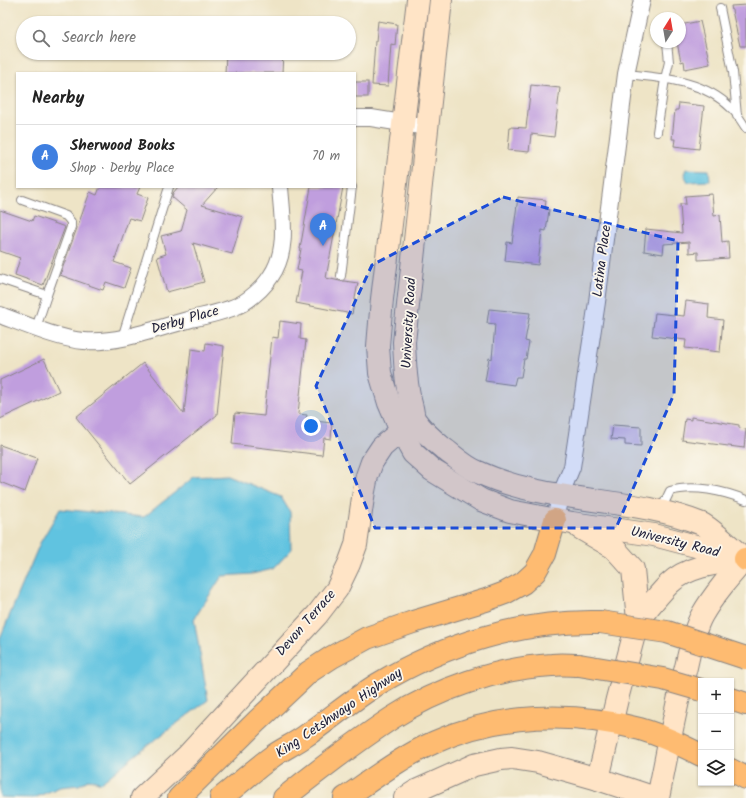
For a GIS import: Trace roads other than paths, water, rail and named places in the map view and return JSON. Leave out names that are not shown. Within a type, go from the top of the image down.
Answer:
[{"type":"highway","points":[[178,798],[304,678],[332,658],[367,638],[413,622],[486,600],[505,593],[522,583],[535,572],[563,522]]},
{"type":"highway","name":"King Cetshwayo Highway","points":[[221,798],[274,756],[304,737],[360,696],[408,667],[439,653],[471,642],[512,631],[569,622],[600,622],[667,632],[746,658]]},
{"type":"highway","points":[[284,798],[325,766],[387,722],[428,699],[467,683],[510,671],[552,664],[579,665],[663,679],[698,689]]},
{"type":"highway","points":[[345,798],[404,758],[435,742],[470,728],[506,720],[542,718],[578,719],[611,723],[640,729],[670,740],[698,754]]},
{"type":"highway","points":[[734,772],[746,778]]},
{"type":"street","name":"University Road","points":[[418,0],[382,299],[378,346],[380,373],[389,403],[408,425],[433,439],[453,456],[477,472],[516,486],[560,496],[624,504],[661,511],[704,525],[746,560]]},
{"type":"street","name":"University Road","points":[[441,0],[404,342],[408,425],[413,452],[432,470],[481,500],[510,511],[563,522],[654,534],[746,560]]},
{"type":"street","name":"Latina Place","points":[[563,522],[560,496],[572,467],[597,302],[626,74],[642,0]]},
{"type":"street","points":[[356,118],[371,118],[427,127]]},
{"type":"street","name":"Derby Place","points":[[0,315],[69,339],[84,341],[108,341],[208,315],[242,304],[258,293],[272,276],[278,263],[283,233],[280,188]]},
{"type":"street","name":"Devon Terrace","points":[[142,798],[188,755],[317,615],[337,589],[350,564],[356,545],[366,476],[372,462],[382,447],[408,425]]},
{"type":"street","points":[[563,522],[614,548],[633,569],[636,585],[638,620],[598,779]]},
{"type":"street","points":[[638,620],[669,584],[681,575],[714,563],[746,560]]},
{"type":"street","points":[[405,798],[416,790],[474,765],[512,758],[538,762],[657,798],[687,660],[702,616],[727,579],[746,560]]},
{"type":"lane","points":[[720,8],[732,72],[737,117]]},
{"type":"lane","points":[[657,132],[669,62],[668,48]]},
{"type":"lane","points":[[626,74],[689,84],[713,94],[731,108],[746,128]]},
{"type":"lane","points":[[122,338],[169,188]]},
{"type":"lane","points":[[341,276],[352,188]]},
{"type":"lane","points":[[22,200],[66,216],[71,222],[71,227],[36,328]]},
{"type":"lane","points":[[0,279],[47,295]]},
{"type":"lane","points":[[661,511],[670,491],[680,488],[703,488],[746,500]]},
{"type":"water","points":[[686,169],[709,170],[710,181],[688,182],[684,174]]},
{"type":"water","points":[[227,475],[281,497],[290,512],[291,550],[273,569],[252,574],[222,576],[194,619],[208,700],[139,752],[101,783],[90,779],[79,785],[60,787],[34,798],[0,797],[0,638],[40,543],[60,509],[144,517],[194,477]]},
{"type":"place","name":"Sherwood Books","points":[[323,246]]}]
